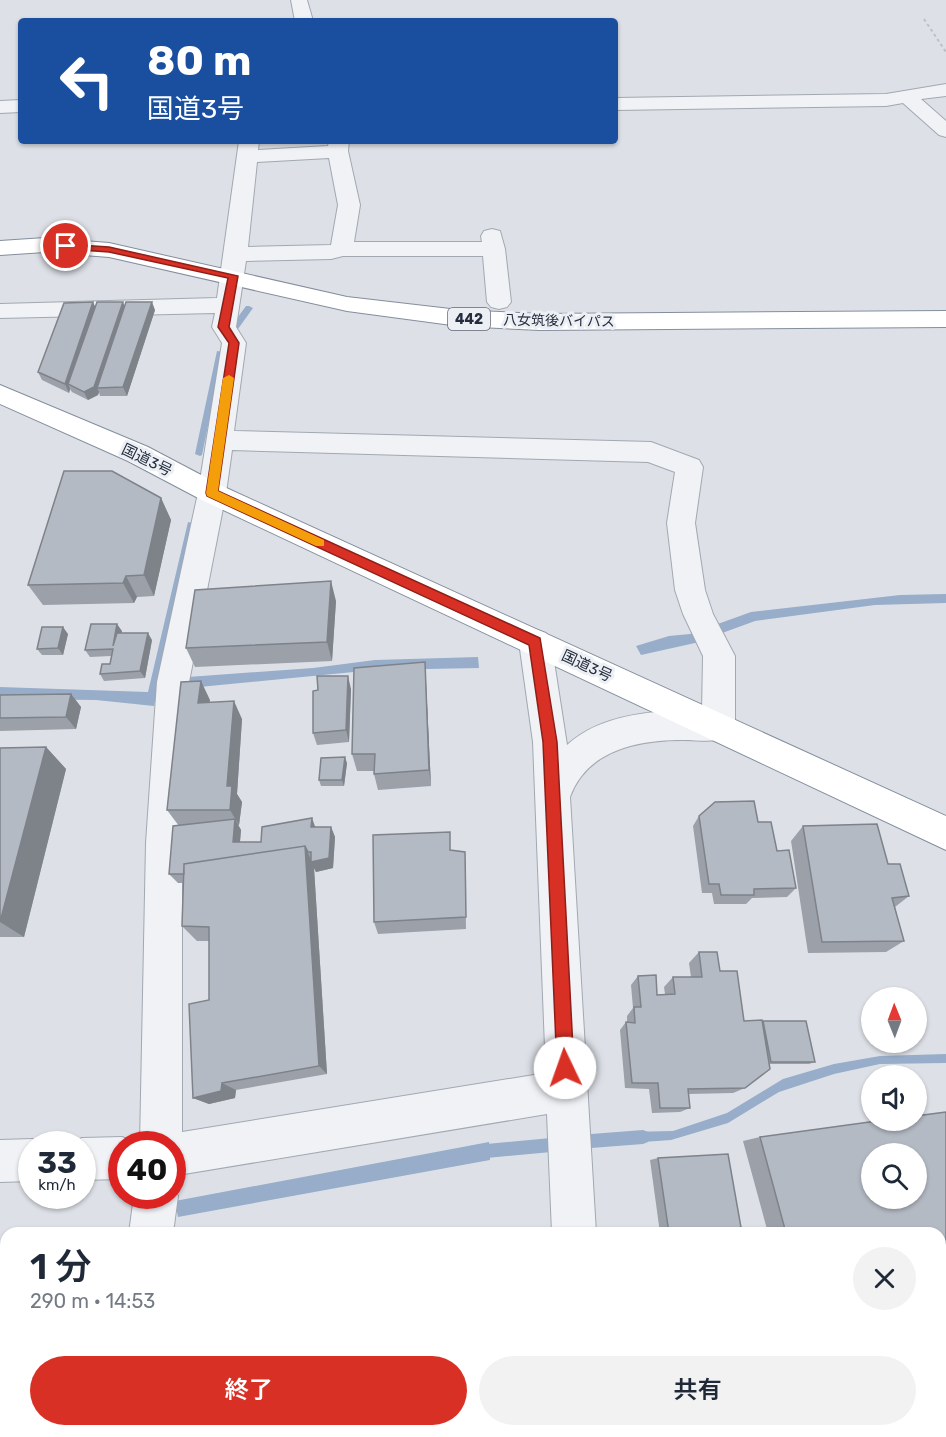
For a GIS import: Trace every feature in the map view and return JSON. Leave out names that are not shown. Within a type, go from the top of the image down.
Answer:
[{"type":"highway","name":"八女筑後バイパス","points":[[0,248],[45,245],[235,265],[347,304],[459,318],[540,322],[946,319]]},
{"type":"highway","name":"国道3号","points":[[0,394],[138,454],[212,493],[946,832]]},
{"type":"street","points":[[299,0],[303,18]]},
{"type":"street","points":[[618,104],[886,100],[923,92],[946,90]]},
{"type":"street","points":[[908,97],[946,131]]},
{"type":"street","points":[[0,107],[18,106]]},
{"type":"street","points":[[161,1131],[164,843],[173,681],[212,493],[234,343],[224,327],[235,265],[248,149],[339,146],[349,205],[342,249]]},
{"type":"street","points":[[235,265],[342,249],[493,243],[499,302]]},
{"type":"street","points":[[0,310],[228,305]]},
{"type":"street","points":[[219,440],[651,452],[689,467],[681,523],[690,590],[719,656],[718,727],[663,725],[630,731],[602,740],[573,760],[561,777],[552,799]]},
{"type":"street","points":[[535,642],[549,732],[574,1227]]},
{"type":"street","points":[[186,1153],[567,1090]]},
{"type":"street","points":[[0,1161],[18,1160]]},
{"type":"street","points":[[152,1227],[154,1209]]},
{"type":"path","points":[[924,19],[946,52]]},
{"type":"water","points":[[217,351],[223,352],[200,456],[195,454]]},
{"type":"water","points":[[188,522],[196,524],[154,706],[96,700],[0,699],[0,687],[148,692]]},
{"type":"water","points":[[946,594],[946,603],[875,605],[755,621],[695,643],[641,655],[636,646],[669,636],[690,634],[751,612],[900,595]]},
{"type":"water","points":[[478,657],[479,668],[374,670],[189,688],[188,677],[313,668],[375,660]]},
{"type":"water","points":[[946,1054],[946,1063],[861,1065],[861,1068],[834,1074],[779,1092],[728,1123],[671,1140],[629,1143],[628,1132],[673,1131],[727,1113],[783,1079],[834,1064],[880,1056]]},
{"type":"water","points":[[489,1142],[490,1160],[178,1217],[176,1209],[186,1209],[186,1199]]},
{"type":"building","points":[[93,302],[65,384],[38,372],[64,303]]},
{"type":"building","points":[[97,302],[123,302],[94,387],[84,392],[68,384]]},
{"type":"building","points":[[126,302],[152,302],[123,387],[97,388]]},
{"type":"building","points":[[64,471],[112,471],[161,498],[144,575],[126,576],[123,583],[28,585]]},
{"type":"building","points":[[331,581],[327,642],[186,648],[195,590]]},
{"type":"building","points":[[91,624],[117,624],[113,646],[117,633],[148,633],[140,671],[100,674],[102,664],[110,664],[113,649],[85,650]]},
{"type":"building","points":[[42,627],[63,627],[58,648],[37,649]]},
{"type":"building","points":[[425,662],[429,770],[374,774],[375,754],[352,754],[354,668]]},
{"type":"building","points":[[317,676],[348,676],[346,730],[313,733],[313,691],[318,690]]},
{"type":"building","points":[[201,681],[198,703],[234,701],[227,786],[232,786],[230,810],[167,810],[181,682]]},
{"type":"building","points":[[71,694],[66,717],[0,718],[0,695]]},
{"type":"building","points":[[46,747],[0,922],[0,748]]},
{"type":"building","points":[[345,757],[342,780],[319,780],[321,758]]},
{"type":"building","points":[[754,801],[758,822],[771,822],[777,851],[789,850],[796,888],[754,889],[754,895],[721,895],[719,884],[709,884],[699,816],[715,802]]},
{"type":"building","points":[[312,818],[311,827],[331,827],[329,858],[311,862],[311,852],[308,852],[305,846],[184,864],[184,874],[169,874],[173,826],[235,819],[233,842],[261,842],[262,827]]},
{"type":"building","points":[[877,824],[888,864],[900,864],[909,896],[892,898],[904,941],[822,942],[803,826]]},
{"type":"building","points":[[450,832],[450,850],[465,852],[466,917],[374,922],[373,835]]},
{"type":"building","points":[[305,846],[319,1066],[222,1083],[221,1091],[193,1098],[189,1004],[209,1000],[209,927],[182,926],[184,864]]},
{"type":"building","points":[[699,952],[717,952],[720,971],[737,971],[744,1021],[762,1020],[770,1069],[745,1088],[688,1089],[690,1108],[660,1108],[658,1083],[632,1083],[626,1022],[635,1023],[634,1007],[641,1007],[638,976],[656,975],[657,995],[675,994],[673,977],[702,977]]},
{"type":"building","points":[[763,1021],[806,1021],[815,1062],[771,1062]]},
{"type":"building","points":[[946,1112],[946,1227],[784,1227],[760,1137],[861,1123],[861,1131],[927,1131],[927,1115]]},
{"type":"building","points":[[728,1154],[741,1227],[668,1227],[658,1158]]},
{"type":"waterway","points":[[230,334],[249,308]]},
{"type":"waterway","points":[[578,1142],[643,1137]]},
{"type":"waterway","points":[[476,1152],[562,1144]]},
{"type":"slow traffic","points":[[229,378],[212,493],[320,543]]},
{"type":"route","points":[[66,246],[109,250],[233,276],[224,327],[234,343],[212,493],[535,642],[550,742],[565,1068]]}]
